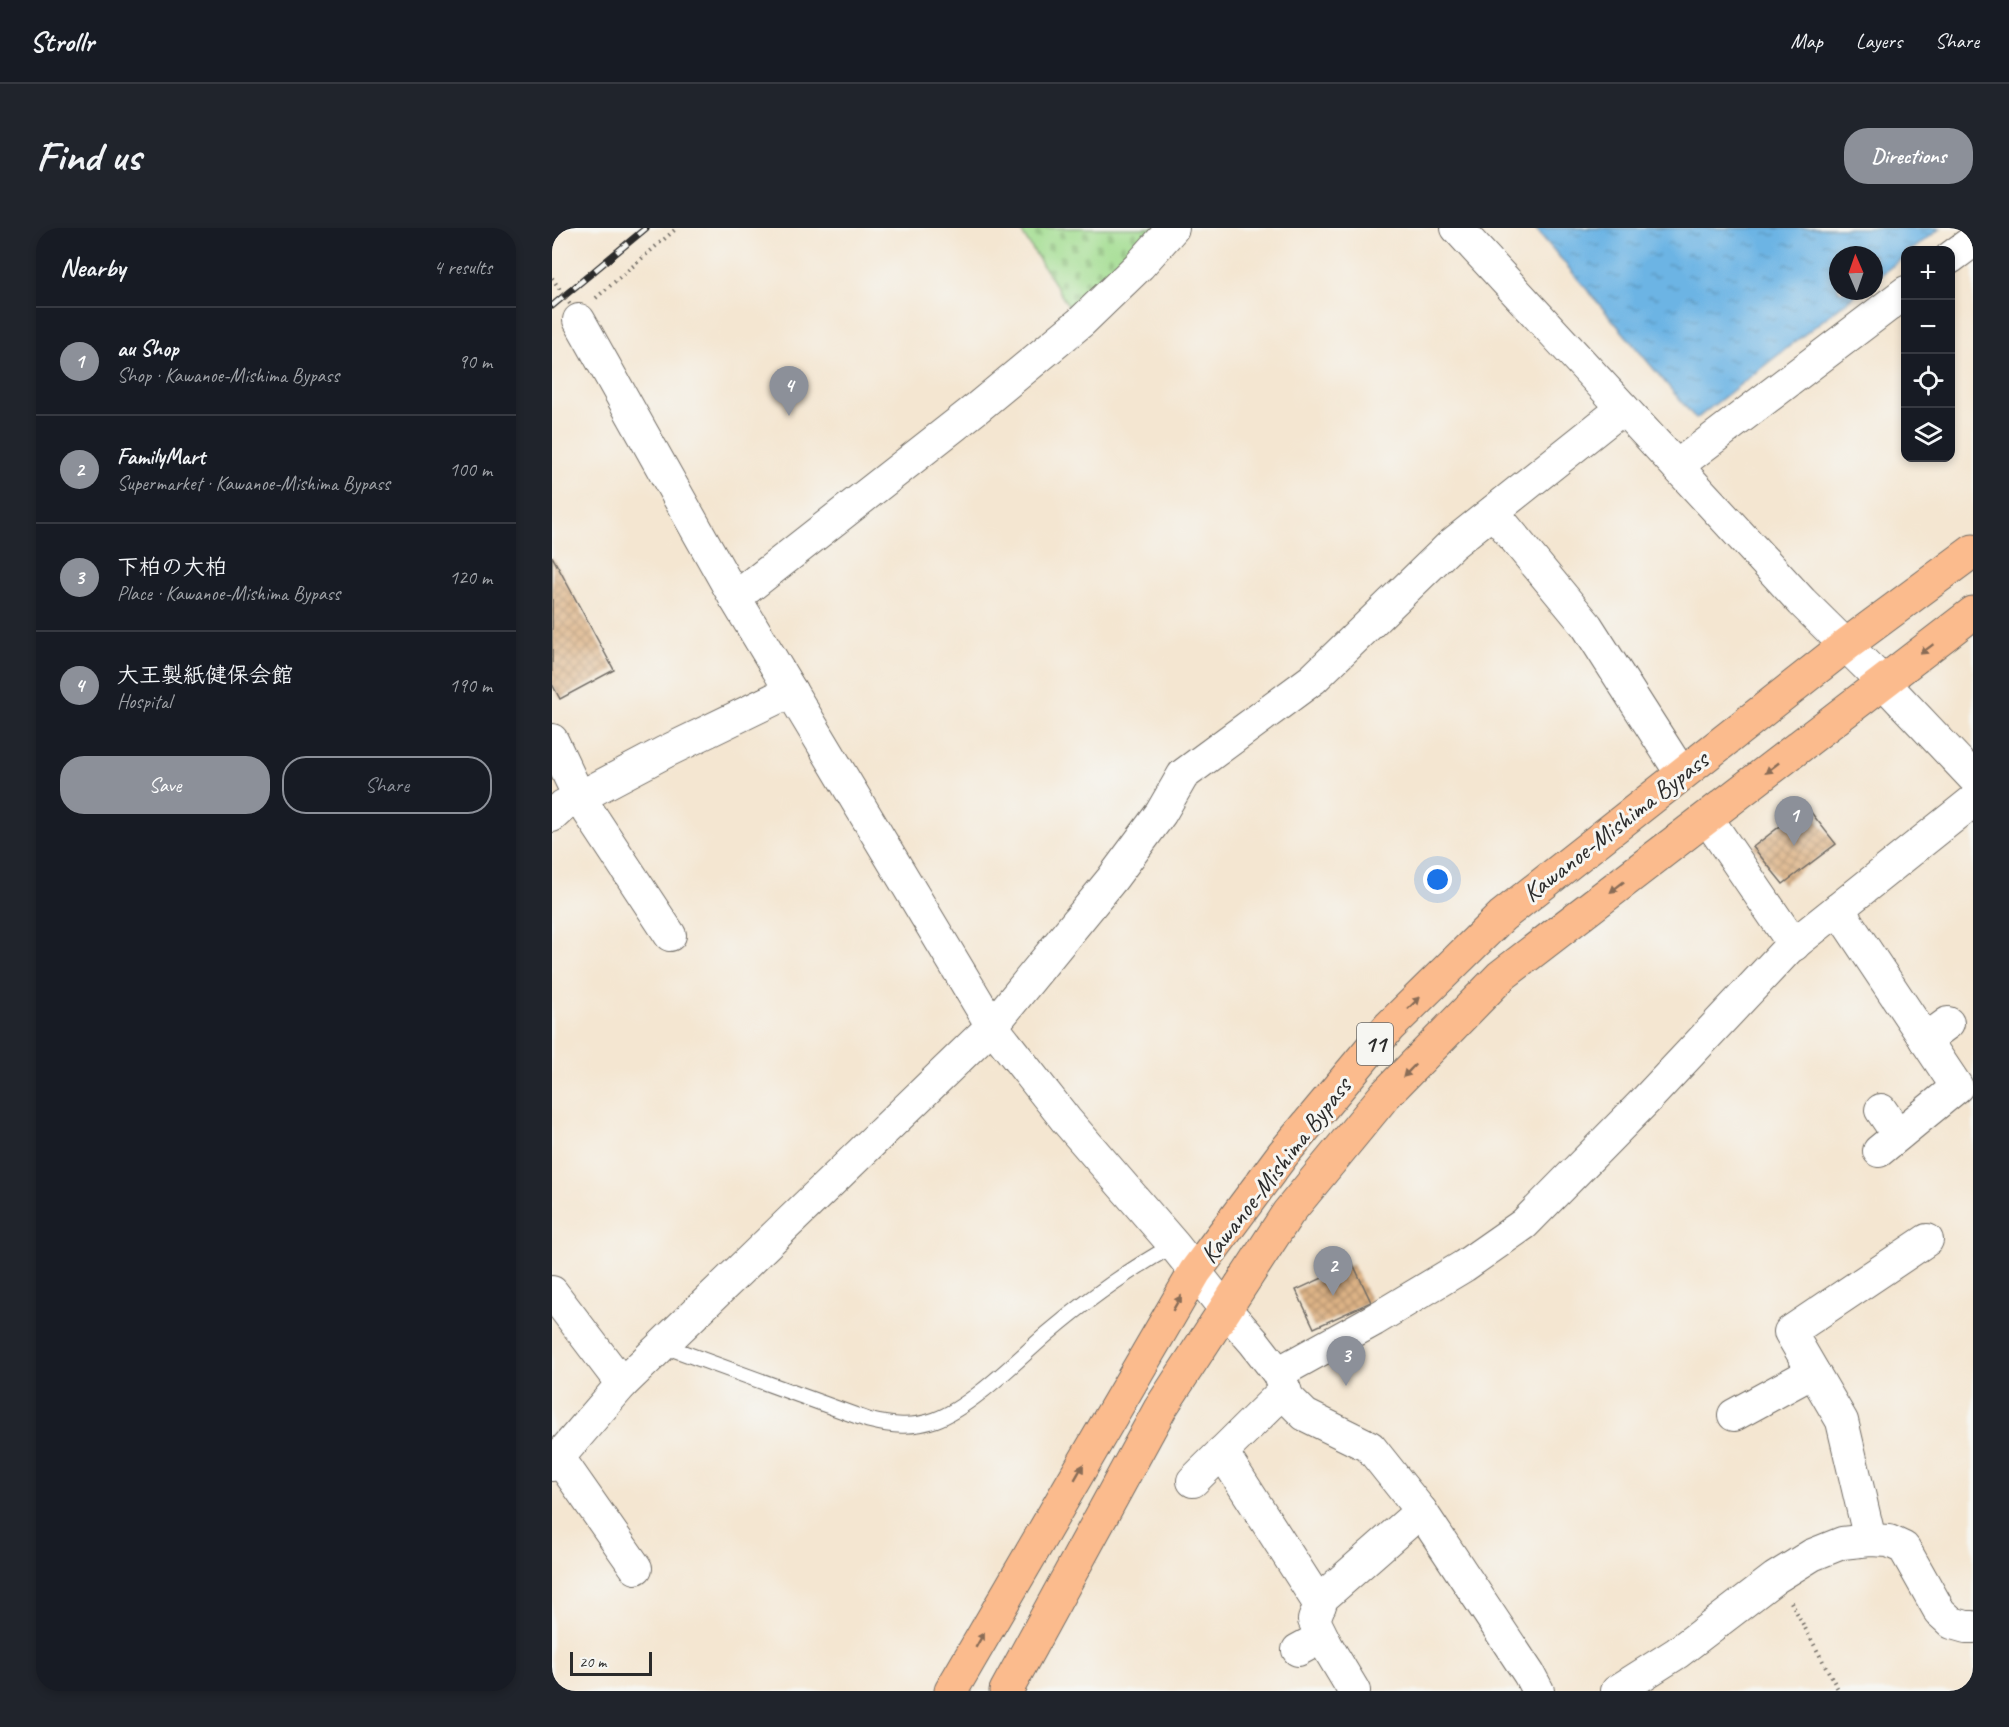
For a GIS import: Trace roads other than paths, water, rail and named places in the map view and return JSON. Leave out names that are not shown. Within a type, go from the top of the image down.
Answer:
[{"type":"highway","name":"Kawanoe-Mishima Bypass","points":[[951,1691],[1195,1272],[1283,1154],[1389,1027],[1502,916],[1846,645],[1973,551]]},
{"type":"highway","name":"Kawanoe-Mishima Bypass","points":[[1006,1691],[1160,1409],[1288,1213],[1385,1095],[1501,976],[1973,614]]},
{"type":"street","points":[[735,598],[977,408],[1081,322],[1140,265],[1173,228]]},
{"type":"street","points":[[1457,228],[1802,602],[1883,682],[1973,777]]},
{"type":"street","points":[[1955,254],[1973,241]]},
{"type":"street","points":[[1677,466],[1901,295]]},
{"type":"street","points":[[575,313],[735,598],[992,1026],[1066,1120],[1174,1245],[1225,1309],[1281,1381],[1288,1398],[1305,1415],[1370,1447],[1421,1511],[1538,1691]]},
{"type":"street","points":[[636,1568],[555,1462],[622,1384],[992,1026],[1112,879],[1161,813],[1183,776],[1313,679],[1451,545],[1623,408]]},
{"type":"street","points":[[1493,512],[1587,626],[1681,773]]},
{"type":"street","points":[[552,816],[563,806],[665,752],[791,691]]},
{"type":"street","points":[[552,740],[579,797],[670,935]]},
{"type":"street","points":[[1193,1481],[1222,1452],[1281,1381],[1374,1320],[1464,1266],[1524,1224],[1794,945],[1973,801]]},
{"type":"street","points":[[1707,818],[1794,945]]},
{"type":"street","points":[[1838,909],[1937,1031],[1957,1088],[1886,1132]]},
{"type":"street","points":[[1870,1540],[1842,1421],[1790,1332],[1927,1240]]},
{"type":"street","points":[[552,1292],[622,1384]]},
{"type":"street","points":[[1734,1415],[1813,1372]]},
{"type":"street","points":[[1222,1452],[1320,1605]]},
{"type":"street","points":[[1354,1691],[1310,1643],[1314,1620],[1322,1598],[1421,1511]]},
{"type":"street","points":[[1617,1691],[1677,1653],[1775,1578],[1812,1556],[1842,1543],[1870,1540],[1889,1541],[1904,1548],[1940,1612],[1952,1623],[1973,1627]]},
{"type":"lane","points":[[662,1345],[868,1420],[891,1426],[916,1425],[956,1411],[1083,1303],[1139,1264],[1174,1245]]},
{"type":"water","points":[[1535,228],[1941,228],[1917,246],[1901,246],[1901,259],[1883,273],[1883,246],[1829,246],[1829,300],[1848,300],[1696,419]]},
{"type":"railway","points":[[552,306],[646,228]]},
{"type":"place","name":"大王製紙健保会館","points":[[789,416]]},
{"type":"place","name":"au Shop","points":[[1794,846]]},
{"type":"place","name":"FamilyMart","points":[[1333,1296]]},
{"type":"place","name":"下柏の大柏","points":[[1346,1386]]}]
